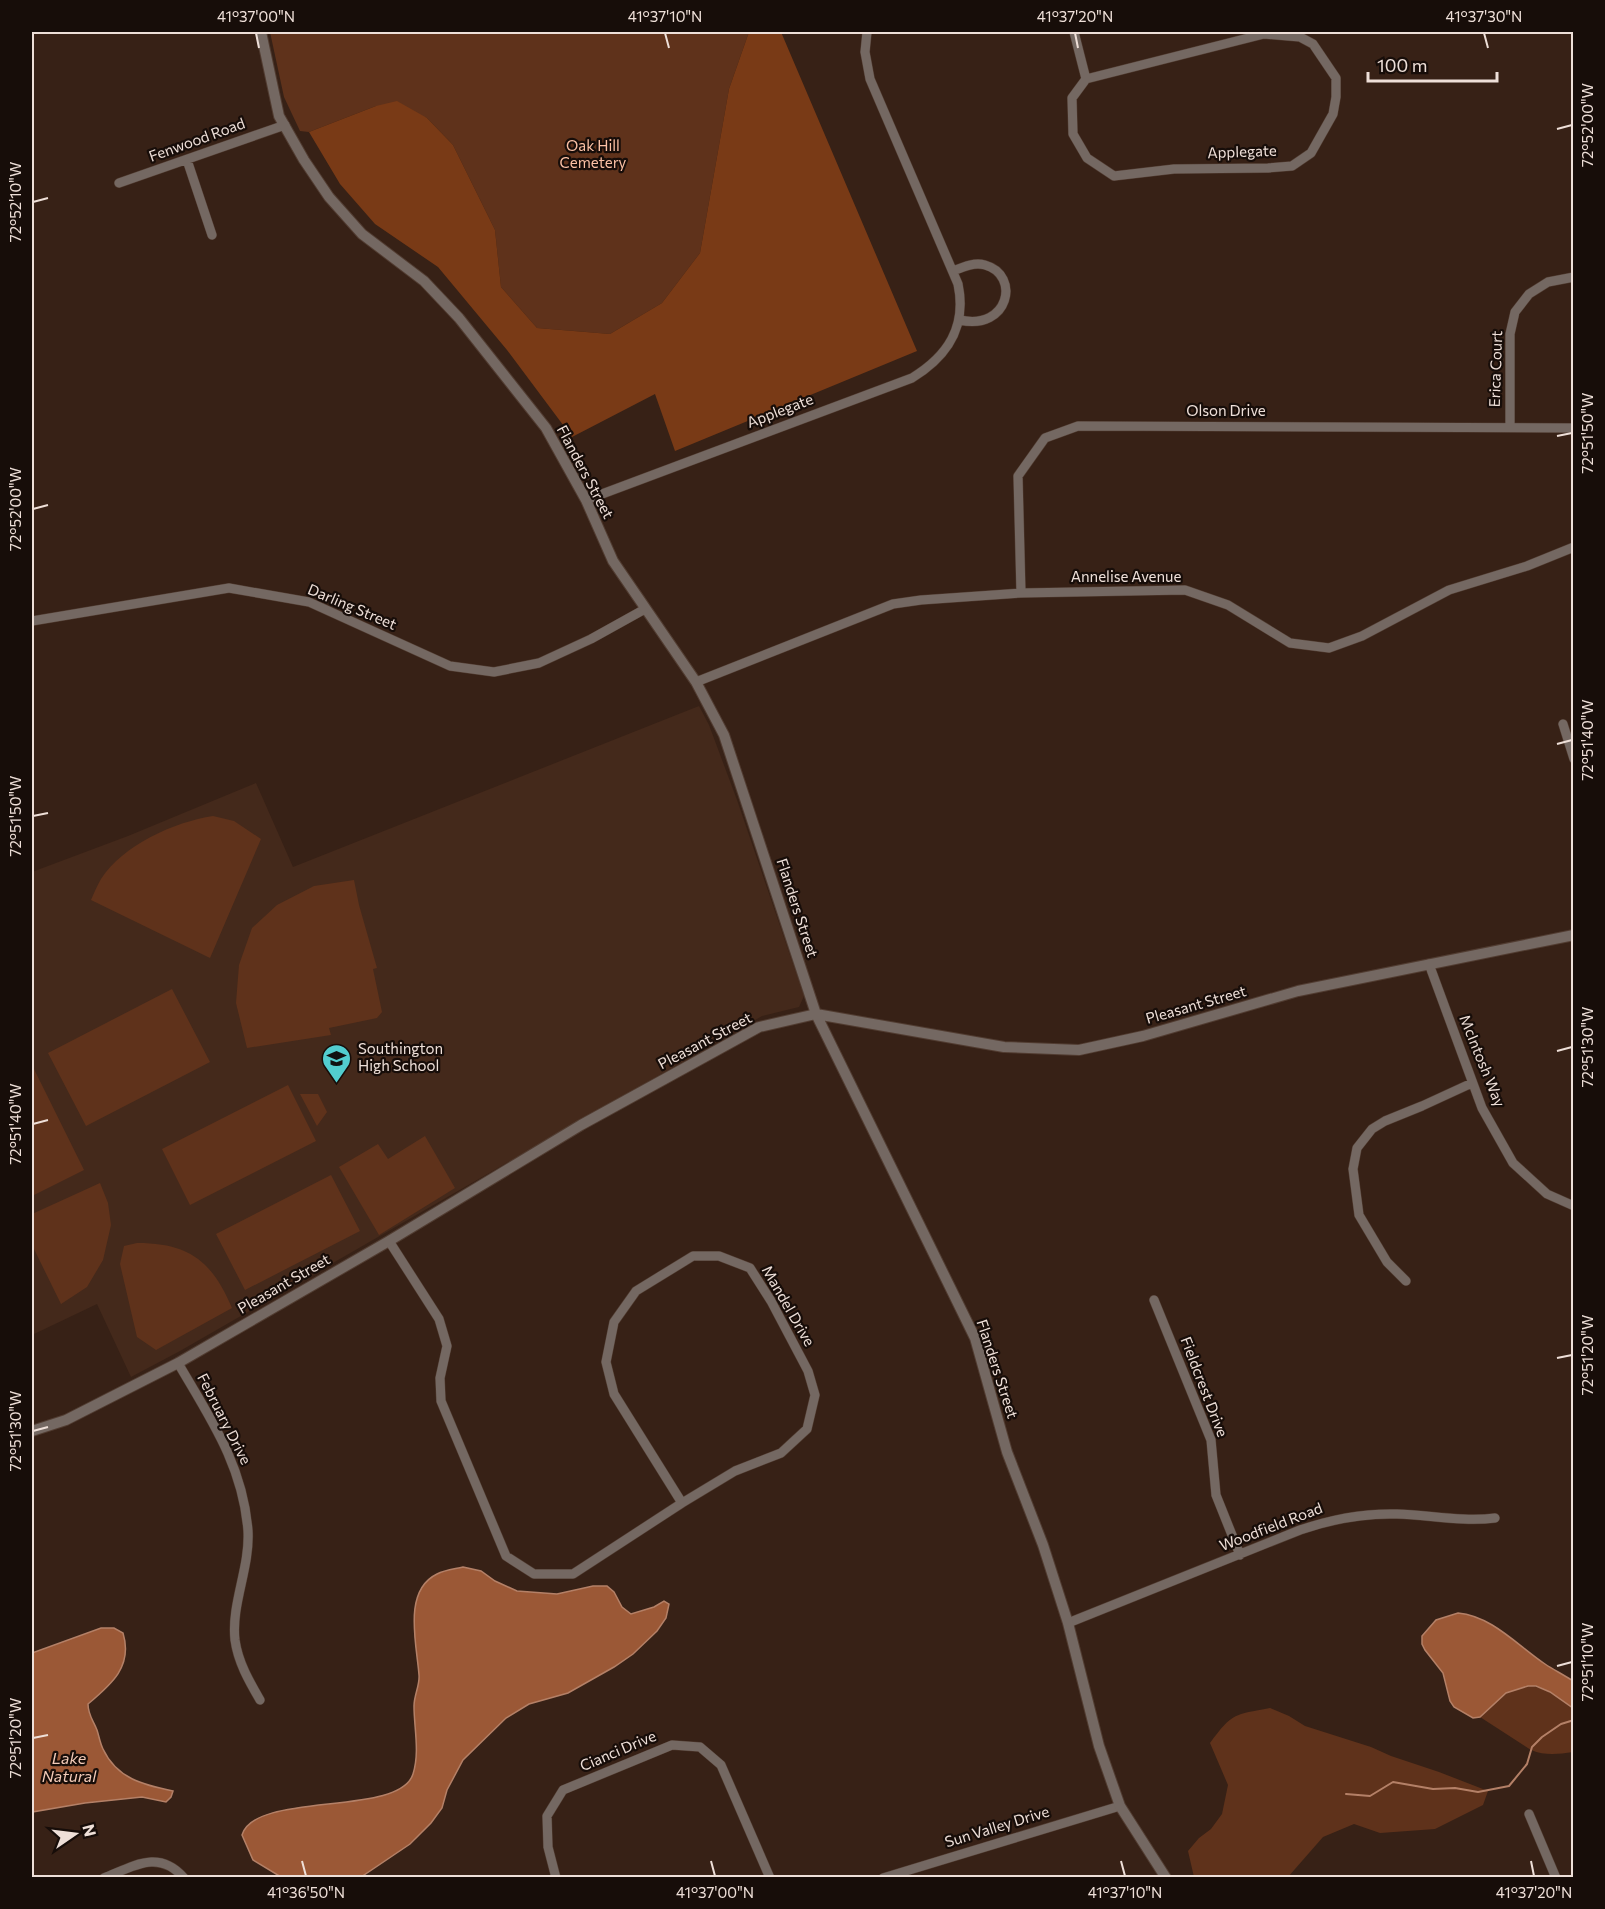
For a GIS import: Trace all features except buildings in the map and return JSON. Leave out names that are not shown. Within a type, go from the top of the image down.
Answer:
[{"type":"street","name":"Flanders Street","points":[[261,32],[279,116],[304,160],[329,197],[362,234],[423,281],[459,318],[546,428],[585,500],[613,561],[696,682],[724,735],[816,1014],[975,1338],[1007,1452],[1043,1545],[1068,1623],[1099,1746],[1120,1806],[1166,1878]]},
{"type":"street","name":"Applegate","points":[[585,500],[912,378],[931,365],[946,350],[960,320],[961,296],[953,271],[870,80],[866,52],[867,32]]},
{"type":"street","points":[[1074,32],[1086,78]]},
{"type":"street","name":"Applegate","points":[[1264,34],[1281,34],[1300,37],[1313,44],[1336,78],[1336,97],[1333,114],[1311,153],[1292,166],[1174,169],[1114,176],[1087,158],[1073,134],[1072,98],[1086,78],[1264,34]]},
{"type":"street","name":"Fenwood Road","points":[[119,183],[285,124]]},
{"type":"street","points":[[187,160],[212,235]]},
{"type":"street","points":[[953,271],[968,266],[986,265],[997,272],[1006,291],[1002,307],[991,319],[978,322],[960,320]]},
{"type":"street","name":"Erica Court","points":[[1510,427],[1510,334],[1515,312],[1529,294],[1548,282],[1574,277]]},
{"type":"street","name":"Olson Drive","points":[[1021,593],[1018,476],[1045,438],[1078,426],[1574,428]]},
{"type":"street","name":"Annelise Avenue","points":[[696,682],[893,604],[1021,593],[1185,590],[1228,605],[1290,643],[1329,648],[1362,636],[1449,590],[1527,566],[1574,547]]},
{"type":"street","name":"Darling Street","points":[[32,621],[229,588],[309,602],[450,666],[494,672],[540,663],[591,639],[645,609]]},
{"type":"street","points":[[1563,724],[1574,759]]},
{"type":"street","name":"Pleasant Street","points":[[32,1431],[66,1420],[178,1363],[389,1241],[581,1125],[759,1028],[816,1014],[1004,1047],[1079,1050],[1143,1036],[1298,991],[1574,935]]},
{"type":"street","name":"McIntosh Way","points":[[1429,964],[1482,1108],[1513,1163],[1547,1194],[1574,1206]]},
{"type":"street","points":[[1406,1281],[1387,1262],[1359,1215],[1353,1169],[1357,1148],[1372,1129],[1384,1121],[1472,1083]]},
{"type":"street","name":"Mandel Drive","points":[[389,1241],[439,1319],[447,1346],[440,1378],[441,1401],[506,1556],[534,1574],[573,1574],[735,1471],[781,1453],[807,1429],[815,1395],[808,1371],[771,1301],[750,1268],[719,1256],[693,1256],[636,1291],[614,1322],[606,1362],[614,1394],[682,1503]]},
{"type":"street","name":"Fieldcrest Drive","points":[[1154,1300],[1210,1440],[1216,1495],[1240,1555]]},
{"type":"street","name":"February Drive","points":[[178,1363],[233,1462],[240,1485],[246,1512],[248,1550],[236,1616],[236,1640],[247,1677],[260,1700]]},
{"type":"street","name":"Woodfield Road","points":[[1068,1623],[1316,1524],[1353,1516],[1396,1514],[1480,1520],[1495,1518]]},
{"type":"street","name":"Cianci Drive","points":[[556,1878],[548,1847],[547,1816],[563,1790],[672,1745],[700,1747],[721,1765],[770,1878]]},
{"type":"street","name":"Sun Valley Drive","points":[[883,1878],[1120,1806]]},
{"type":"street","points":[[1529,1814],[1556,1878]]},
{"type":"street","points":[[104,1878],[147,1861],[166,1863],[184,1878]]},
{"type":"shaded area","points":[[749,32],[781,32],[917,351],[675,451],[655,394],[572,437],[507,350],[438,267],[375,224],[340,184],[309,132],[376,106],[397,101],[427,118],[453,145],[495,230],[501,287],[537,328],[610,334],[662,303],[700,253],[729,89]]},
{"type":"shaded area","name":"Southington High School","points":[[699,706],[709,725],[737,800],[804,996],[799,1007],[762,1016],[131,1377],[97,1304],[32,1335],[32,872],[128,836],[256,783],[293,867]]},
{"type":"green space","name":"Oak Hill Cemetery","points":[[270,32],[749,32],[729,89],[700,253],[662,303],[610,334],[537,328],[501,287],[495,230],[453,145],[427,118],[376,106],[309,132],[300,131],[284,97]]},
{"type":"green space","points":[[213,816],[234,821],[261,839],[210,958],[91,900],[101,879],[111,867],[136,846],[166,830]]},
{"type":"green space","points":[[354,880],[377,968],[373,969],[382,1012],[377,1018],[329,1028],[331,1035],[247,1048],[236,1003],[239,965],[252,928],[277,905],[314,886]]},
{"type":"green space","points":[[172,989],[210,1062],[86,1126],[48,1053]]},
{"type":"green space","points":[[32,1065],[84,1170],[32,1196]]},
{"type":"green space","points":[[288,1085],[316,1141],[190,1205],[162,1149]]},
{"type":"green space","points":[[300,1094],[318,1094],[327,1112],[317,1126]]},
{"type":"green space","points":[[425,1136],[455,1188],[379,1235],[339,1167],[378,1144],[388,1159]]},
{"type":"green space","points":[[331,1175],[360,1231],[245,1290],[216,1234]]},
{"type":"green space","points":[[100,1183],[108,1203],[111,1225],[103,1260],[87,1287],[61,1304],[32,1245],[32,1214]]},
{"type":"green space","points":[[137,1243],[171,1247],[185,1251],[196,1258],[216,1278],[232,1308],[156,1350],[137,1337],[120,1264],[124,1246]]},
{"type":"green space","points":[[1528,1686],[1546,1691],[1573,1708],[1573,1752],[1547,1754],[1536,1752],[1480,1717],[1506,1693]]},
{"type":"green space","points":[[1270,1708],[1305,1726],[1371,1747],[1488,1791],[1483,1805],[1435,1829],[1380,1833],[1354,1824],[1323,1837],[1288,1877],[1194,1877],[1188,1851],[1211,1829],[1222,1814],[1228,1785],[1210,1743],[1224,1725],[1235,1716]]},
{"type":"water","points":[[463,1567],[481,1571],[495,1581],[517,1591],[557,1594],[593,1586],[607,1586],[614,1592],[622,1607],[631,1614],[654,1607],[664,1601],[669,1604],[666,1618],[657,1631],[633,1654],[614,1667],[568,1693],[529,1704],[506,1718],[463,1760],[447,1790],[442,1808],[431,1823],[410,1844],[361,1877],[281,1877],[253,1860],[242,1835],[253,1822],[272,1813],[383,1795],[402,1787],[413,1774],[416,1749],[414,1702],[419,1679],[415,1606],[426,1582],[437,1574]]},
{"type":"water","points":[[1458,1613],[1470,1615],[1493,1626],[1545,1664],[1573,1681],[1573,1708],[1550,1692],[1536,1686],[1528,1686],[1506,1693],[1480,1717],[1473,1718],[1454,1707],[1450,1701],[1443,1673],[1425,1650],[1422,1636],[1436,1620]]},
{"type":"water","name":"Lake Natural","points":[[101,1628],[114,1628],[123,1633],[125,1645],[123,1665],[118,1673],[88,1704],[102,1747],[109,1759],[124,1774],[142,1783],[173,1791],[171,1797],[166,1802],[142,1797],[32,1812],[32,1653]]},
{"type":"waterway","points":[[1346,1794],[1370,1796],[1393,1782],[1433,1789],[1455,1788],[1478,1792],[1509,1786],[1527,1764],[1532,1747],[1561,1724],[1574,1720]]},
{"type":"place","name":"Southington High School","points":[[337,1084]]}]
